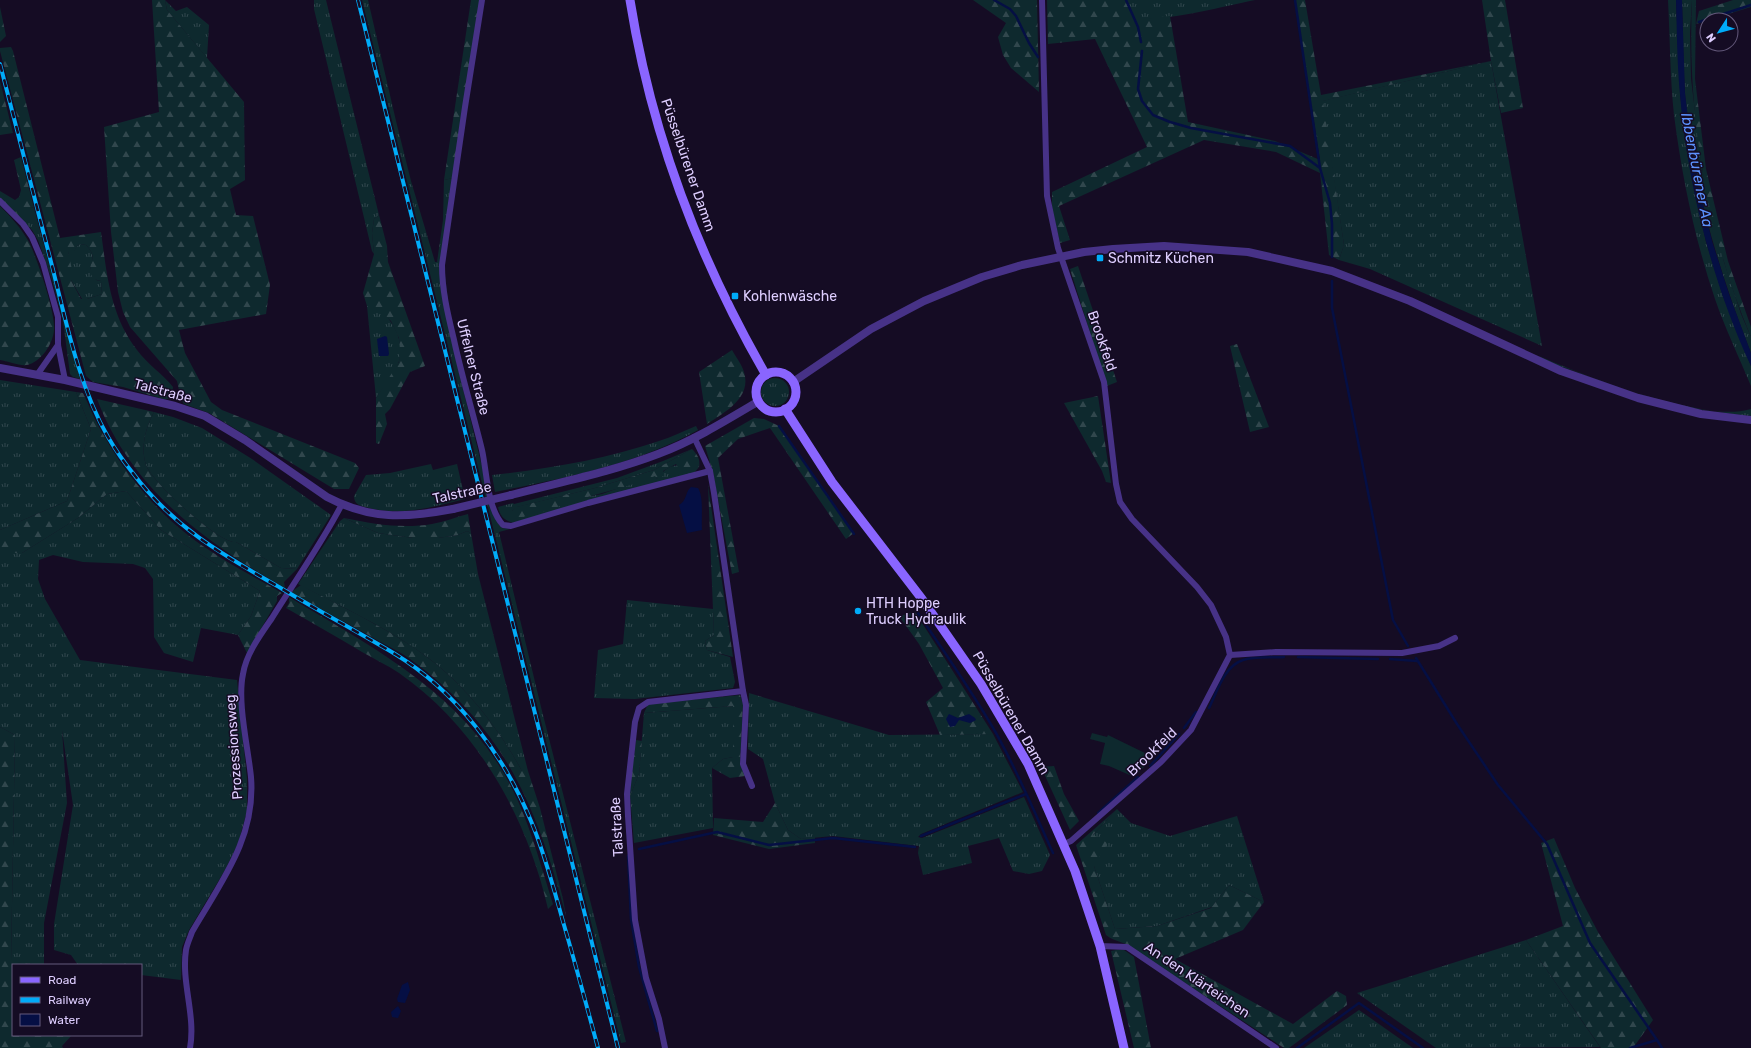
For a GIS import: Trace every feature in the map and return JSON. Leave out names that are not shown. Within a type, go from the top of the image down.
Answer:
[{"type":"main road","name":"Püsselbürener Damm","points":[[630,0],[636,40],[649,96],[679,191],[696,233],[726,297],[766,375]]},
{"type":"main road","points":[[778,372],[784,374],[793,382],[795,388],[794,400],[784,409],[773,411],[762,406],[759,402],[757,396],[758,384],[766,375],[778,372]]},
{"type":"main road","name":"Püsselbürener Damm","points":[[784,409],[832,482],[922,599],[981,684],[1028,764],[1075,871],[1100,946],[1124,1048]]},
{"type":"street","name":"Uffelner Straße","points":[[482,0],[442,265],[442,280],[448,315],[482,451],[492,502],[499,521],[503,525],[511,526],[588,503],[710,471]]},
{"type":"street","name":"Brookfeld","points":[[1042,0],[1047,196],[1061,256],[1104,382],[1116,484],[1120,502],[1132,519],[1211,605],[1226,637],[1230,655],[1190,730],[1161,762],[1071,841],[1064,844]]},
{"type":"street","points":[[0,201],[23,224],[32,237],[43,263],[58,317],[58,345],[65,380]]},
{"type":"street","points":[[793,382],[871,329],[924,301],[982,277],[1022,265],[1061,256],[1113,249],[1164,246],[1248,252],[1332,271],[1410,301],[1568,374],[1638,398],[1701,414],[1751,420]]},
{"type":"street","points":[[37,375],[58,345]]},
{"type":"street","name":"Talstraße","points":[[0,368],[65,380],[175,406],[205,416],[245,440],[327,497],[359,510],[395,516],[414,516],[453,509],[620,467],[660,454],[759,402]]},
{"type":"street","points":[[694,437],[710,471],[746,705],[743,764],[752,786]]},
{"type":"street","name":"Prozessionsweg","points":[[190,1048],[191,1029],[185,964],[186,948],[192,932],[242,845],[250,812],[251,778],[241,695],[243,674],[247,661],[261,635],[342,504]]},
{"type":"street","points":[[1230,655],[1276,652],[1402,653],[1439,646],[1455,638]]},
{"type":"street","name":"Talstraße","points":[[665,1048],[659,1019],[646,978],[635,920],[627,794],[635,722],[639,708],[648,702],[743,691]]},
{"type":"street","name":"An den Klärteichen","points":[[1100,946],[1127,947],[1276,1048]]},
{"type":"green space","points":[[152,0],[165,0],[167,10],[244,102],[245,180],[230,189],[236,215],[253,216],[270,285],[266,314],[179,330],[185,353],[211,402],[222,410],[355,463],[359,468],[349,489],[334,489],[209,413],[184,404],[181,399],[177,381],[130,327],[123,312],[118,292],[111,232],[104,127],[159,112]]},
{"type":"green space","points":[[165,0],[176,11],[187,7],[209,25],[207,58],[167,10]]},
{"type":"green space","points":[[314,0],[326,0],[379,215],[374,219],[372,233],[374,254],[372,251],[314,9]]},
{"type":"green space","points":[[362,0],[368,0],[411,181],[435,262],[437,262],[443,220],[444,180],[453,178],[442,253],[455,356],[494,516],[502,528],[510,529],[499,532],[541,707],[626,1042],[621,1043]]},
{"type":"green space","points":[[471,0],[480,0],[453,178],[444,180]]},
{"type":"green space","points":[[973,0],[1037,0],[1039,92],[1011,68],[1003,55],[998,37],[1006,23]]},
{"type":"green space","points":[[1047,0],[1125,0],[1134,19],[1170,16],[1188,122],[1275,141],[1320,160],[1295,0],[1305,0],[1321,95],[1491,61],[1323,101],[1344,245],[1339,260],[1329,255],[1320,173],[1276,152],[1204,140],[1059,206],[1070,240],[1060,243],[1052,209],[1052,192],[1147,147],[1095,39],[1048,44]]},
{"type":"green space","points":[[1125,0],[1255,0],[1179,16],[1134,19]]},
{"type":"green space","points":[[1482,0],[1505,0],[1523,108],[1501,113],[1491,61]]},
{"type":"green space","points":[[1668,0],[1676,0],[1680,94],[1685,136],[1697,201],[1706,242],[1723,296],[1751,366],[1751,386],[1715,299],[1701,254],[1690,208],[1674,115]]},
{"type":"green space","points":[[1682,0],[1692,0],[1690,33],[1691,79],[1702,169],[1724,262],[1741,314],[1751,337],[1751,353],[1718,258],[1694,161],[1685,94]]},
{"type":"green space","points":[[1692,0],[1696,0],[1695,79],[1706,169],[1728,261],[1751,327],[1751,337],[1735,297],[1722,256],[1711,214],[1703,172],[1693,86],[1691,43]]},
{"type":"green space","points":[[1733,0],[1751,0],[1751,7],[1735,12],[1699,12],[1699,23],[1696,24],[1699,11]]},
{"type":"green space","points":[[0,7],[6,36],[0,42]]},
{"type":"green space","points":[[11,47],[13,51],[60,238],[101,232],[105,264],[115,309],[128,337],[137,350],[173,387],[172,396],[168,399],[163,399],[123,387],[93,382],[86,376],[0,48]],"holes":[[[80,244],[86,245],[90,249],[93,256],[90,272],[93,279],[101,281],[102,294],[87,299],[81,299],[71,280],[74,279],[68,251],[74,252]]]},
{"type":"green space","points":[[1491,61],[1542,346],[1370,269],[1339,260],[1344,245],[1322,101]]},
{"type":"green space","points":[[0,81],[13,133],[0,135]]},
{"type":"green space","points":[[21,157],[34,208],[31,207],[32,216],[27,220],[21,219],[0,198],[0,191],[15,200],[19,197],[21,190],[14,160]]},
{"type":"green space","points":[[0,206],[16,223],[29,242],[37,260],[49,299],[54,322],[53,335],[49,346],[37,360],[27,365],[0,360]]},
{"type":"green space","points":[[31,207],[34,208],[80,379],[73,377],[70,374],[63,321],[53,283],[38,240],[32,230],[21,219]]},
{"type":"green space","points":[[379,215],[387,246],[388,262],[425,366],[410,372],[390,409],[385,414],[387,424],[379,444],[376,443],[376,398],[399,362],[400,350],[399,338],[391,321],[374,306],[367,306],[363,293],[374,254],[372,233],[374,219]]},
{"type":"green space","points":[[80,244],[86,245],[91,251],[93,259],[90,269],[96,280],[101,281],[102,294],[87,299],[82,299],[71,280],[68,251],[74,251]]},
{"type":"green space","points":[[1078,266],[1117,382],[1107,386],[1070,269]]},
{"type":"green space","points":[[374,305],[386,316],[396,330],[400,345],[399,361],[389,380],[376,398],[367,306]]},
{"type":"green space","points":[[1237,344],[1269,427],[1250,432],[1230,346]]},
{"type":"green space","points":[[732,350],[744,372],[744,389],[741,397],[729,409],[707,424],[699,372]]},
{"type":"green space","points":[[1539,356],[1604,382],[1594,379],[1572,370],[1554,364]]},
{"type":"green space","points":[[775,378],[785,382],[789,392],[785,402],[775,406],[765,402],[761,392],[765,382]]},
{"type":"green space","points":[[0,380],[76,392],[91,429],[67,501],[0,530]]},
{"type":"green space","points":[[1604,382],[1616,386],[1637,393],[1614,386]]},
{"type":"green space","points":[[76,392],[83,393],[97,424],[113,451],[136,483],[163,513],[193,539],[209,550],[282,593],[277,596],[277,601],[247,653],[238,635],[251,616],[260,591],[161,530],[126,491],[107,494],[78,518],[22,553],[0,553],[0,530],[67,501],[91,429]]},
{"type":"green space","points":[[1637,393],[1660,400],[1708,410],[1675,404],[1644,396]]},
{"type":"green space","points":[[1098,396],[1111,483],[1106,482],[1102,471],[1064,403]]},
{"type":"green space","points":[[97,399],[154,412],[146,431],[144,444],[144,458],[151,473],[172,497],[187,511],[216,533],[228,540],[236,542],[281,568],[297,569],[284,582],[285,588],[227,552],[199,532],[150,486],[129,460],[112,431]]},
{"type":"green space","points":[[1751,409],[1751,416],[1728,413],[1708,410],[1730,412]]},
{"type":"green space","points":[[154,412],[173,417],[202,428],[252,459],[331,515],[297,569],[281,568],[236,542],[228,540],[216,533],[187,511],[160,484],[146,465],[144,458],[146,431]]},
{"type":"green space","points":[[754,418],[764,419],[779,426],[854,533],[846,539],[770,428],[738,439],[718,458],[739,572],[732,574],[713,473],[705,446]]},
{"type":"green space","points":[[696,426],[698,430],[674,442],[624,461],[599,469],[495,492],[492,475],[534,470],[598,458],[659,441]]},
{"type":"green space","points":[[692,449],[654,470],[595,488],[517,507],[512,511],[602,494],[655,475],[657,479],[661,473],[670,467],[685,465],[698,467],[700,463],[699,467],[694,473],[513,523],[501,515],[498,507],[617,478]]},
{"type":"green space","points":[[692,449],[698,458],[699,465],[689,473],[683,475],[676,464],[663,471],[663,476],[657,479],[655,476],[629,486],[575,500],[541,512],[514,518],[512,511],[516,507],[595,488],[654,470]]},
{"type":"green space","points":[[431,464],[433,470],[457,464],[465,499],[418,510],[394,511],[358,505],[354,499],[354,496],[366,475],[390,473]]},
{"type":"green space","points":[[708,485],[733,657],[707,650],[705,641],[714,635]]},
{"type":"green space","points":[[126,491],[161,530],[260,591],[251,616],[238,635],[201,628],[193,662],[164,653],[154,637],[153,579],[145,568],[133,564],[83,562],[53,555],[39,560],[38,579],[45,599],[80,660],[237,680],[247,779],[247,811],[238,844],[225,870],[189,930],[182,947],[181,980],[142,975],[142,964],[77,964],[71,955],[54,950],[54,924],[73,805],[62,730],[67,803],[44,923],[44,964],[11,962],[15,735],[0,727],[0,553],[22,553],[78,518],[107,494]]},
{"type":"green space","points":[[468,514],[471,533],[467,531],[458,535],[438,538],[413,538],[378,533],[344,518],[377,524],[410,526],[436,523]]},
{"type":"green space","points":[[344,518],[378,533],[413,538],[438,538],[458,535],[467,531],[471,533],[478,574],[528,771],[522,771],[505,743],[476,704],[442,669],[409,644],[391,633],[298,584],[340,521]]},
{"type":"green space","points":[[301,585],[410,645],[442,669],[476,704],[505,743],[522,771],[528,771],[540,808],[566,916],[543,839],[529,804],[493,741],[470,712],[443,685],[410,659],[291,592]]},
{"type":"green space","points":[[289,597],[357,638],[420,681],[449,706],[476,733],[499,765],[518,801],[533,840],[553,904],[548,909],[539,875],[527,841],[512,808],[495,777],[475,747],[452,720],[427,695],[399,673],[286,608],[289,603]]},
{"type":"green space","points":[[627,600],[713,609],[714,635],[705,641],[707,650],[730,657],[735,682],[733,688],[635,699],[594,698],[598,650],[623,644]]},
{"type":"green space","points":[[915,612],[993,734],[940,735],[926,702],[943,688],[919,644],[899,616]]},
{"type":"green space","points":[[749,693],[889,735],[993,734],[1023,792],[921,834],[918,837],[922,838],[1024,797],[1050,855],[1042,871],[1029,874],[1013,871],[999,838],[968,846],[972,863],[923,875],[918,853],[919,846],[833,836],[801,839],[788,830],[775,803],[763,759],[748,749]]},
{"type":"green space","points":[[740,695],[743,704],[740,764],[745,776],[730,778],[712,768],[723,759],[733,757],[733,706],[644,713],[648,704]]},
{"type":"green space","points":[[733,706],[733,757],[723,759],[712,768],[713,828],[634,843],[630,796],[639,774],[644,713]]},
{"type":"green space","points":[[0,727],[15,735],[11,961],[30,964],[12,964],[12,1036],[71,1036],[62,1046],[63,1048],[0,1048]]},
{"type":"green space","points":[[1092,733],[1107,737],[1108,735],[1147,754],[1151,760],[1134,777],[1109,766],[1100,764],[1105,743],[1090,739]]},
{"type":"green space","points":[[636,740],[642,741],[639,774],[630,796],[629,792]]},
{"type":"green space","points":[[1054,766],[1064,794],[1079,821],[1070,830],[1041,767]]},
{"type":"green space","points":[[775,803],[788,830],[801,839],[815,837],[815,843],[769,849],[713,835],[714,818],[763,822]]},
{"type":"green space","points":[[1117,809],[1131,823],[1170,836],[1237,816],[1264,902],[1229,885],[1212,907],[1157,926],[1115,929],[1094,866],[1093,835]]},
{"type":"green space","points":[[1117,809],[1093,835],[1108,843],[1094,866],[1115,929],[1157,926],[1211,908],[1229,885],[1264,902],[1243,930],[1175,959],[1293,1024],[1337,991],[1346,996],[1347,1005],[1289,1048],[1284,1048],[1129,946],[1106,935],[1076,845]]},
{"type":"green space","points":[[1554,838],[1575,888],[1598,932],[1653,1020],[1633,1048],[1601,1048],[1526,940],[1563,926],[1541,843]]},
{"type":"green space","points":[[1526,940],[1600,1047],[1436,1048],[1357,993]]},
{"type":"green space","points":[[1124,950],[1134,957],[1151,1048],[1134,1048],[1111,951]]},
{"type":"green space","points":[[1359,1010],[1413,1048],[1304,1048]]},
{"type":"water","points":[[1676,0],[1682,0],[1685,93],[1690,135],[1702,200],[1712,241],[1729,294],[1751,353],[1751,366],[1737,335],[1725,302],[1704,233],[1696,198],[1689,163],[1680,94]]},
{"type":"water","points":[[385,336],[387,337],[389,354],[388,356],[379,356],[377,339]]},
{"type":"water","points":[[691,487],[698,488],[700,492],[702,502],[702,530],[687,533],[679,505],[682,503]]},
{"type":"water","points":[[949,714],[958,718],[969,714],[976,720],[970,723],[959,720],[955,726],[950,727],[946,719]]},
{"type":"water","points":[[408,982],[410,990],[405,1003],[398,1002],[397,999],[402,985]]},
{"type":"water","points":[[398,1006],[401,1011],[398,1018],[392,1017],[391,1012]]},
{"type":"waterway","points":[[994,0],[1010,9],[1016,16],[1029,43],[1038,57]]},
{"type":"waterway","points":[[1126,0],[1138,27],[1141,42]]},
{"type":"waterway","points":[[1295,0],[1320,168]]},
{"type":"waterway","points":[[1730,12],[1751,5]]},
{"type":"waterway","points":[[1142,51],[1138,89],[1142,101],[1153,115],[1191,128],[1290,146],[1320,168],[1330,203],[1332,224],[1332,257]]},
{"type":"waterway","points":[[1332,281],[1332,308],[1393,620],[1408,646]]},
{"type":"waterway","points":[[779,426],[854,534]]},
{"type":"waterway","points":[[918,613],[974,697],[1009,756],[1053,853]]},
{"type":"waterway","points":[[1209,708],[1222,680],[1236,663],[1253,658],[1284,657]]},
{"type":"waterway","points":[[1298,657],[1378,659]]},
{"type":"waterway","points":[[1416,658],[1457,724],[1498,785],[1547,844],[1590,943],[1657,1040]]},
{"type":"waterway","points":[[1390,659],[1417,661]]},
{"type":"waterway","points":[[1184,728],[1196,712]]},
{"type":"waterway","points":[[1150,766],[1179,734]]},
{"type":"waterway","points":[[1098,813],[1138,777]]},
{"type":"waterway","points":[[921,836],[1026,794]]},
{"type":"waterway","points":[[639,849],[717,832],[769,845],[833,838],[915,847]]},
{"type":"waterway","points":[[628,856],[631,919],[639,967],[657,1031]]},
{"type":"waterway","points":[[1297,1048],[1359,1003],[1423,1048]]},
{"type":"waterway","points":[[1630,1048],[1657,1040],[1662,1048]]},
{"type":"railway","points":[[358,0],[618,1048]]},
{"type":"railway","points":[[0,64],[73,350],[88,395],[98,417],[119,455],[164,509],[199,538],[237,563],[395,654],[417,669],[438,686],[476,727],[507,772],[520,796],[536,834],[553,885],[598,1048]]},
{"type":"place","name":"Schmitz Küchen","points":[[1100,258]]},
{"type":"place","name":"Kohlenwäsche","points":[[735,296]]},
{"type":"place","name":"HTH Hoppe Truck Hydraulik","points":[[858,611]]},
{"type":"water label","name":"Ibbenbürener Aa","points":[[1697,170]]}]
